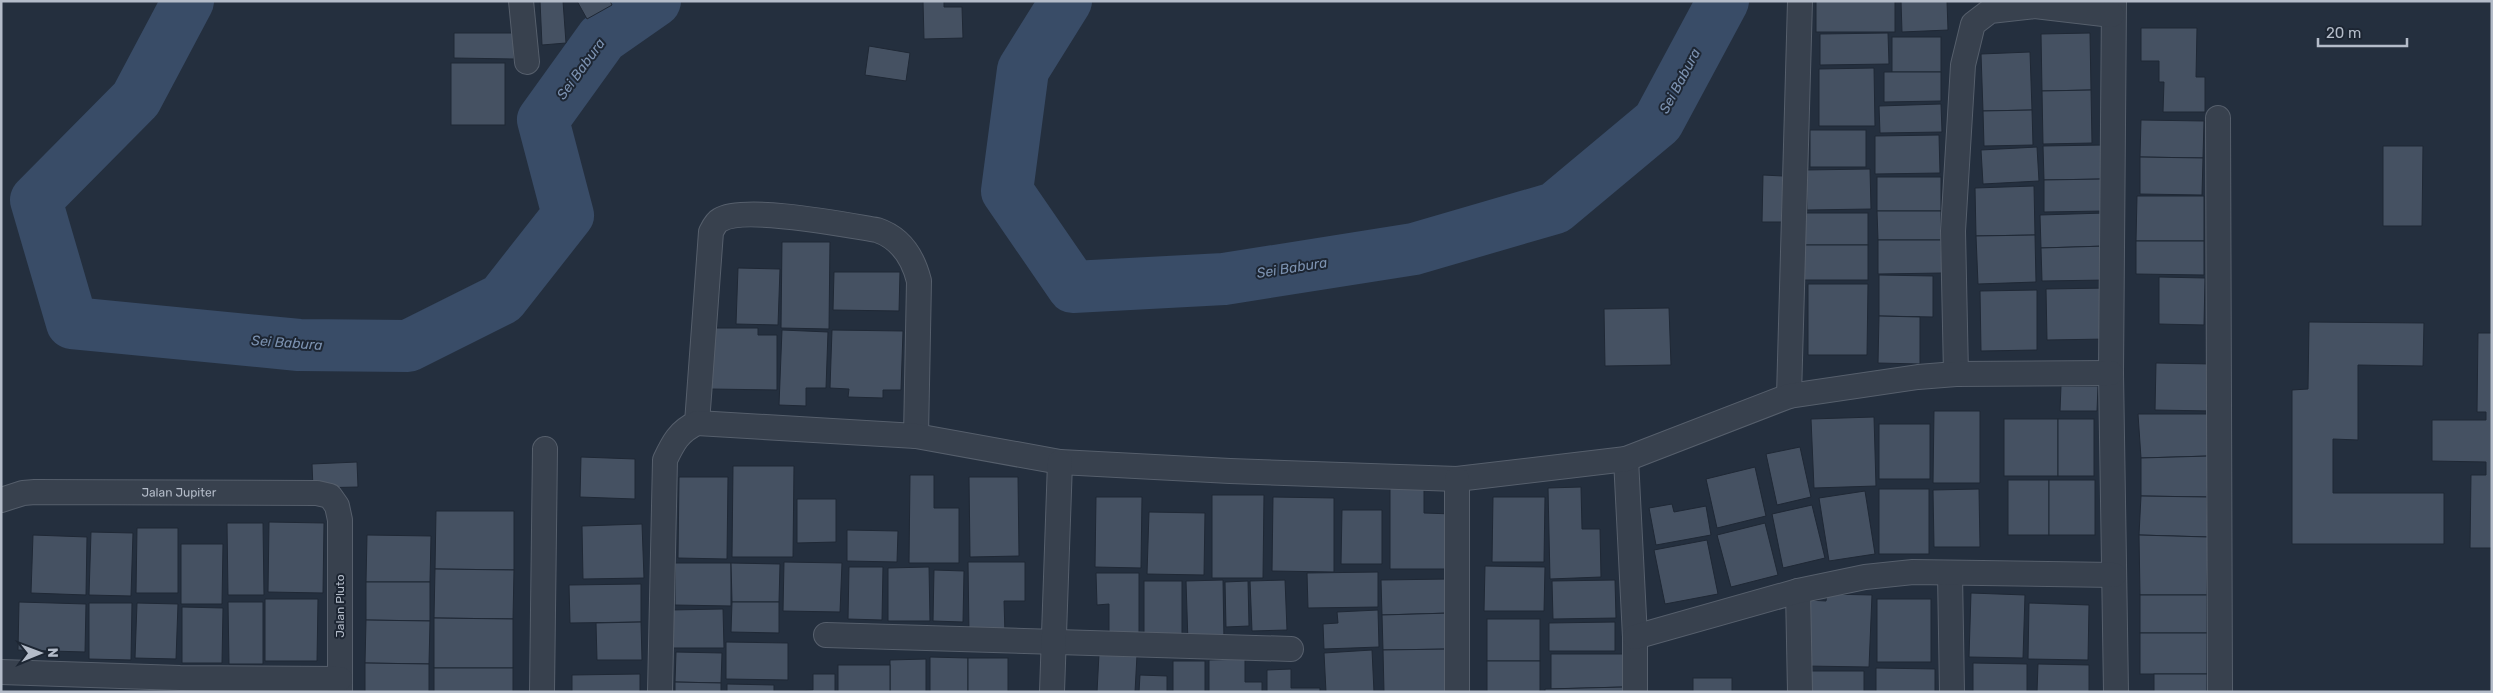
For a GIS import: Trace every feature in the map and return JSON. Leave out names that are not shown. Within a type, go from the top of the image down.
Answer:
[{"type":"street","points":[[521,1],[527,62]]},
{"type":"street","points":[[1789,396],[1800,1]]},
{"type":"street","points":[[1956,374],[1954,231],[1963,65],[1965,50],[1973,24],[1990,12],[2035,6],[2113,8],[2111,373],[2116,692]]},
{"type":"street","points":[[2218,118],[2220,692]]},
{"type":"street","points":[[697,424],[711,232],[719,220],[734,215],[764,216],[877,230],[889,234],[915,263],[920,281],[916,436]]},
{"type":"street","points":[[660,692],[665,460],[673,443],[684,429],[697,424],[916,436],[1060,462],[1230,471],[1457,479],[1626,459],[1789,396],[1918,377],[1956,374],[2111,373]]},
{"type":"street","points":[[542,692],[545,449]]},
{"type":"street","points":[[1626,459],[1635,637],[1635,692]]},
{"type":"street","points":[[1052,692],[1052,644],[1060,462]]},
{"type":"street","points":[[1457,479],[1457,692]]},
{"type":"street","name":"Jalan Jupiter","points":[[1,500],[23,493],[34,492],[317,493],[330,496],[338,506],[340,520]]},
{"type":"street","name":"Jalan Pluto","points":[[340,520],[340,686]]},
{"type":"street","points":[[1635,637],[1798,591],[1865,577],[1913,572],[1950,574],[2114,574]]},
{"type":"street","points":[[1950,574],[1952,692]]},
{"type":"street","points":[[1798,591],[1800,692]]},
{"type":"street","points":[[826,635],[1052,644],[1291,649]]},
{"type":"street","points":[[1,672],[180,685],[340,686]]},
{"type":"building","points":[[540,1],[563,1],[566,43],[542,45]]},
{"type":"building","points":[[577,1],[610,1],[612,5],[587,19]]},
{"type":"building","points":[[923,1],[944,1],[944,7],[962,7],[963,38],[924,39]]},
{"type":"building","points":[[1816,1],[1895,1],[1895,32],[1816,32]]},
{"type":"building","points":[[1901,1],[1947,1],[1948,30],[1902,32]]},
{"type":"building","points":[[2141,28],[2197,28],[2196,77],[2205,77],[2205,112],[2163,112],[2164,82],[2159,82],[2159,61],[2141,61]]},
{"type":"building","points":[[454,33],[514,33],[514,59],[454,58]]},
{"type":"building","points":[[1888,33],[1889,64],[1820,65],[1820,34]]},
{"type":"building","points":[[2090,33],[2091,90],[2042,91],[2041,34]]},
{"type":"building","points":[[1892,37],[1941,37],[1941,72],[1892,72]]},
{"type":"building","points":[[869,46],[910,53],[906,81],[865,75]]},
{"type":"building","points":[[2030,52],[2032,110],[1983,111],[1981,54]]},
{"type":"building","points":[[451,63],[505,63],[505,125],[451,125]]},
{"type":"building","points":[[1874,68],[1875,126],[1819,126],[1819,69]]},
{"type":"building","points":[[1884,72],[1941,72],[1941,101],[1884,102]]},
{"type":"building","points":[[2091,90],[2092,143],[2043,144],[2042,91]]},
{"type":"building","points":[[1941,104],[1942,132],[1880,133],[1879,106]]},
{"type":"building","points":[[2032,110],[2033,145],[1984,146],[1983,111]]},
{"type":"building","points":[[2141,120],[2204,121],[2203,158],[2140,157]]},
{"type":"building","points":[[1810,130],[1866,130],[1866,167],[1810,167]]},
{"type":"building","points":[[1939,135],[1940,173],[1875,174],[1875,136]]},
{"type":"building","points":[[2103,145],[2103,179],[2044,180],[2043,146]]},
{"type":"building","points":[[2383,146],[2423,146],[2422,226],[2383,226]]},
{"type":"building","points":[[2037,147],[2039,181],[1983,184],[1981,150]]},
{"type":"building","points":[[2140,157],[2203,158],[2202,195],[2140,194]]},
{"type":"building","points":[[1870,169],[1871,209],[1807,210],[1806,170]]},
{"type":"building","points":[[1763,175],[1783,176],[1782,222],[1762,222]]},
{"type":"building","points":[[1877,177],[1941,177],[1941,211],[1877,211]]},
{"type":"building","points":[[2103,179],[2104,211],[2044,212],[2044,180]]},
{"type":"building","points":[[2034,186],[2035,235],[1976,236],[1975,188]]},
{"type":"building","points":[[2137,196],[2204,196],[2204,241],[2136,241]]},
{"type":"building","points":[[1877,211],[1941,211],[1941,240],[1878,240]]},
{"type":"building","points":[[1803,213],[1868,213],[1868,245],[1803,245]]},
{"type":"building","points":[[2105,213],[2106,246],[2041,248],[2040,215]]},
{"type":"building","points":[[2035,235],[2036,282],[1978,284],[1976,236]]},
{"type":"building","points":[[1878,240],[1941,240],[1942,273],[1878,274]]},
{"type":"building","points":[[2136,241],[2204,241],[2204,275],[2136,274]]},
{"type":"building","points":[[782,242],[830,242],[829,329],[781,328]]},
{"type":"building","points":[[1803,245],[1868,245],[1868,280],[1803,280]]},
{"type":"building","points":[[2106,246],[2106,280],[2042,281],[2041,248]]},
{"type":"building","points":[[738,268],[780,269],[778,325],[736,324]]},
{"type":"building","points":[[834,272],[900,272],[899,311],[833,310]]},
{"type":"building","points":[[1879,275],[1933,276],[1933,317],[1879,316]]},
{"type":"building","points":[[2159,277],[2205,278],[2204,325],[2159,324]]},
{"type":"building","points":[[1808,284],[1868,284],[1867,355],[1808,355]]},
{"type":"building","points":[[2107,288],[2107,339],[2047,340],[2046,289]]},
{"type":"building","points":[[2037,290],[2037,350],[1981,351],[1980,291]]},
{"type":"building","points":[[1669,308],[1671,365],[1605,366],[1604,309]]},
{"type":"building","points":[[1879,316],[1920,317],[1920,364],[1878,363]]},
{"type":"building","points":[[2309,322],[2424,323],[2423,366],[2358,365],[2358,440],[2333,439],[2333,493],[2444,493],[2444,544],[2292,544],[2292,390],[2308,389]]},
{"type":"building","points":[[712,328],[758,328],[758,335],[777,335],[777,390],[711,389]]},
{"type":"building","points":[[782,330],[828,332],[826,388],[806,388],[806,406],[779,405]]},
{"type":"building","points":[[832,330],[903,331],[901,390],[883,390],[883,398],[848,397],[849,389],[830,388]]},
{"type":"building","points":[[2478,333],[2492,333],[2492,548],[2470,548],[2471,475],[2486,475],[2486,462],[2432,461],[2432,420],[2486,420],[2486,412],[2477,412]]},
{"type":"building","points":[[2156,363],[2212,364],[2212,411],[2155,410]]},
{"type":"building","points":[[2061,386],[2098,386],[2097,411],[2060,411]]},
{"type":"building","points":[[1934,411],[1980,411],[1980,483],[1933,483]]},
{"type":"building","points":[[2138,414],[2208,414],[2209,456],[2141,458]]},
{"type":"building","points":[[1874,417],[1876,486],[1814,488],[1811,419]]},
{"type":"building","points":[[2004,419],[2058,419],[2058,476],[2004,476]]},
{"type":"building","points":[[2058,419],[2094,419],[2094,476],[2058,476]]},
{"type":"building","points":[[1879,424],[1930,424],[1930,479],[1879,479]]},
{"type":"building","points":[[1800,447],[1811,497],[1777,505],[1766,454]]},
{"type":"building","points":[[2209,456],[2207,497],[2141,496],[2141,458]]},
{"type":"building","points":[[581,457],[635,459],[635,499],[580,497]]},
{"type":"building","points":[[357,462],[358,487],[313,488],[312,464]]},
{"type":"building","points":[[733,466],[794,466],[793,557],[732,557]]},
{"type":"building","points":[[1755,467],[1766,516],[1717,528],[1706,479]]},
{"type":"building","points":[[910,475],[934,475],[934,508],[959,508],[959,563],[909,563]]},
{"type":"building","points":[[679,477],[728,477],[727,559],[678,558]]},
{"type":"building","points":[[969,477],[1018,477],[1019,556],[970,557]]},
{"type":"building","points":[[2008,480],[2049,480],[2049,535],[2008,535]]},
{"type":"building","points":[[2049,480],[2095,480],[2095,535],[2049,535]]},
{"type":"building","points":[[1390,484],[1424,484],[1424,513],[1453,514],[1453,569],[1390,569]]},
{"type":"building","points":[[1581,487],[1582,529],[1600,529],[1601,577],[1550,579],[1548,488]]},
{"type":"building","points":[[1879,489],[1929,489],[1929,554],[1879,554]]},
{"type":"building","points":[[1979,489],[1980,547],[1934,547],[1933,490]]},
{"type":"building","points":[[1865,491],[1875,554],[1829,561],[1819,498]]},
{"type":"building","points":[[1212,495],[1264,495],[1263,578],[1212,578]]},
{"type":"building","points":[[2141,496],[2207,497],[2208,537],[2139,535]]},
{"type":"building","points":[[1096,497],[1142,497],[1141,568],[1095,567]]},
{"type":"building","points":[[1273,497],[1334,498],[1334,572],[1272,571]]},
{"type":"building","points":[[1493,497],[1545,497],[1544,562],[1492,562]]},
{"type":"building","points":[[797,499],[836,499],[836,542],[797,543]]},
{"type":"building","points":[[1672,504],[1674,512],[1706,506],[1711,535],[1656,545],[1649,508]]},
{"type":"building","points":[[1812,505],[1825,558],[1783,568],[1772,514]]},
{"type":"building","points":[[1342,510],[1382,510],[1382,564],[1341,564]]},
{"type":"building","points":[[436,511],[514,511],[514,570],[435,569]]},
{"type":"building","points":[[1149,512],[1205,513],[1204,575],[1147,574]]},
{"type":"building","points":[[269,522],[324,523],[323,593],[268,592]]},
{"type":"building","points":[[227,523],[263,523],[264,595],[228,595]]},
{"type":"building","points":[[1765,523],[1778,575],[1731,587],[1717,535]]},
{"type":"building","points":[[642,524],[644,578],[583,579],[582,526]]},
{"type":"building","points":[[137,528],[178,528],[178,593],[136,593]]},
{"type":"building","points":[[847,530],[898,531],[897,562],[847,561]]},
{"type":"building","points":[[91,532],[133,533],[131,596],[89,595]]},
{"type":"building","points":[[33,535],[87,537],[86,595],[31,593]]},
{"type":"building","points":[[367,535],[431,536],[430,582],[366,582]]},
{"type":"building","points":[[2139,535],[2208,537],[2207,595],[2140,595]]},
{"type":"building","points":[[1707,540],[1718,594],[1665,604],[1654,550]]},
{"type":"building","points":[[181,544],[223,544],[222,604],[181,604]]},
{"type":"building","points":[[784,562],[842,563],[840,612],[783,611]]},
{"type":"building","points":[[968,562],[1025,562],[1025,601],[1004,601],[1005,634],[969,634]]},
{"type":"building","points":[[675,563],[731,563],[731,606],[675,605]]},
{"type":"building","points":[[731,563],[780,564],[779,602],[732,602]]},
{"type":"building","points":[[1485,566],[1545,567],[1544,611],[1484,611]]},
{"type":"building","points":[[849,567],[883,567],[882,620],[848,619]]},
{"type":"building","points":[[929,567],[930,621],[888,621],[888,568]]},
{"type":"building","points":[[435,569],[514,570],[513,619],[434,618]]},
{"type":"building","points":[[934,570],[964,571],[963,622],[933,621]]},
{"type":"building","points":[[1378,572],[1378,607],[1308,608],[1307,573]]},
{"type":"building","points":[[1096,573],[1139,573],[1139,633],[1109,633],[1109,604],[1097,605]]},
{"type":"building","points":[[1449,579],[1450,613],[1382,615],[1381,580]]},
{"type":"building","points":[[1223,580],[1224,642],[1188,643],[1186,581]]},
{"type":"building","points":[[1285,580],[1287,630],[1252,631],[1250,581]]},
{"type":"building","points":[[1615,580],[1616,618],[1553,619],[1552,581]]},
{"type":"building","points":[[1144,581],[1182,581],[1182,640],[1144,640]]},
{"type":"building","points":[[1248,581],[1249,626],[1226,627],[1225,582]]},
{"type":"building","points":[[366,582],[430,582],[430,621],[366,620]]},
{"type":"building","points":[[641,584],[641,622],[570,623],[569,585]]},
{"type":"building","points":[[1971,593],[2025,595],[2023,658],[1969,657]]},
{"type":"building","points":[[1827,594],[1872,595],[1869,667],[1806,666],[1808,600],[1826,601]]},
{"type":"building","points":[[2140,595],[2207,595],[2207,633],[2140,633]]},
{"type":"building","points":[[265,599],[318,599],[317,661],[265,661]]},
{"type":"building","points":[[1877,599],[1931,599],[1931,662],[1877,662]]},
{"type":"building","points":[[19,602],[86,604],[85,652],[18,650]]},
{"type":"building","points":[[228,602],[263,602],[263,664],[229,664]]},
{"type":"building","points":[[732,602],[779,602],[779,633],[731,632]]},
{"type":"building","points":[[89,603],[132,603],[131,660],[89,659]]},
{"type":"building","points":[[137,603],[178,604],[176,659],[135,658]]},
{"type":"building","points":[[2029,603],[2089,605],[2088,660],[2028,659]]},
{"type":"building","points":[[182,607],[223,608],[222,663],[182,663]]},
{"type":"building","points":[[723,609],[724,648],[671,648],[671,610]]},
{"type":"building","points":[[1378,610],[1379,647],[1324,649],[1323,624],[1338,623],[1337,612]]},
{"type":"building","points":[[1450,613],[1450,649],[1383,650],[1382,615]]},
{"type":"building","points":[[434,618],[513,619],[513,668],[434,668]]},
{"type":"building","points":[[1487,619],[1540,619],[1540,661],[1487,661]]},
{"type":"building","points":[[366,620],[430,621],[429,664],[365,663]]},
{"type":"building","points":[[641,622],[642,660],[597,660],[596,623]]},
{"type":"building","points":[[1615,622],[1615,651],[1549,651],[1549,623]]},
{"type":"building","points":[[2140,633],[2207,633],[2207,674],[2140,674]]},
{"type":"building","points":[[726,642],[788,643],[788,680],[726,679]]},
{"type":"building","points":[[1450,649],[1452,692],[1384,692],[1383,650]]},
{"type":"building","points":[[1372,650],[1374,692],[1326,692],[1324,653]]},
{"type":"building","points":[[676,652],[722,653],[721,683],[675,682]]},
{"type":"building","points":[[1099,654],[1137,655],[1135,692],[1097,692]]},
{"type":"building","points":[[1551,654],[1624,654],[1624,687],[1551,689]]},
{"type":"building","points":[[930,657],[968,658],[968,692],[930,692]]},
{"type":"building","points":[[968,658],[1008,658],[1008,692],[968,692]]},
{"type":"building","points":[[926,659],[926,692],[890,692],[890,660]]},
{"type":"building","points":[[1245,659],[1245,682],[1262,682],[1262,692],[1209,692],[1209,660]]},
{"type":"building","points":[[1173,661],[1205,661],[1205,692],[1173,692]]},
{"type":"building","points":[[1487,661],[1540,661],[1540,692],[1487,692]]},
{"type":"building","points":[[365,663],[429,664],[429,692],[365,692]]},
{"type":"building","points":[[1973,663],[2027,664],[2027,692],[1973,692]]},
{"type":"building","points":[[2038,664],[2089,665],[2089,692],[2037,692]]},
{"type":"building","points":[[838,665],[890,665],[890,692],[838,692]]},
{"type":"building","points":[[434,668],[513,668],[513,692],[434,692]]},
{"type":"building","points":[[1876,668],[1935,669],[1935,692],[1876,692]]},
{"type":"building","points":[[1291,669],[1291,688],[1320,688],[1320,692],[1267,692],[1267,670]]},
{"type":"building","points":[[1811,671],[1864,671],[1864,692],[1812,692]]},
{"type":"building","points":[[640,674],[640,692],[572,692],[572,675]]},
{"type":"building","points":[[813,674],[835,674],[835,692],[785,692],[813,690]]},
{"type":"building","points":[[2154,674],[2207,674],[2207,692],[2154,692]]},
{"type":"building","points":[[1140,675],[1167,676],[1167,692],[1139,692]]},
{"type":"building","points":[[1693,678],[1732,678],[1732,692],[1693,692]]},
{"type":"building","points":[[675,682],[721,683],[721,692],[675,692]]},
{"type":"building","points":[[727,684],[774,685],[774,692],[727,692]]},
{"type":"building","points":[[1624,687],[1624,692],[1545,692],[1545,689]]},
{"type":"waterway","name":"Sei Babura","points":[[188,1],[136,99],[36,200],[72,323],[299,345],[408,346],[502,299],[568,215],[543,120],[602,38],[655,1]]},
{"type":"waterway","name":"Sei Babura","points":[[1066,1],[1023,70],[1007,191],[1073,287],[1224,279],[1414,249],[1555,208],[1658,122],[1723,1]]}]
